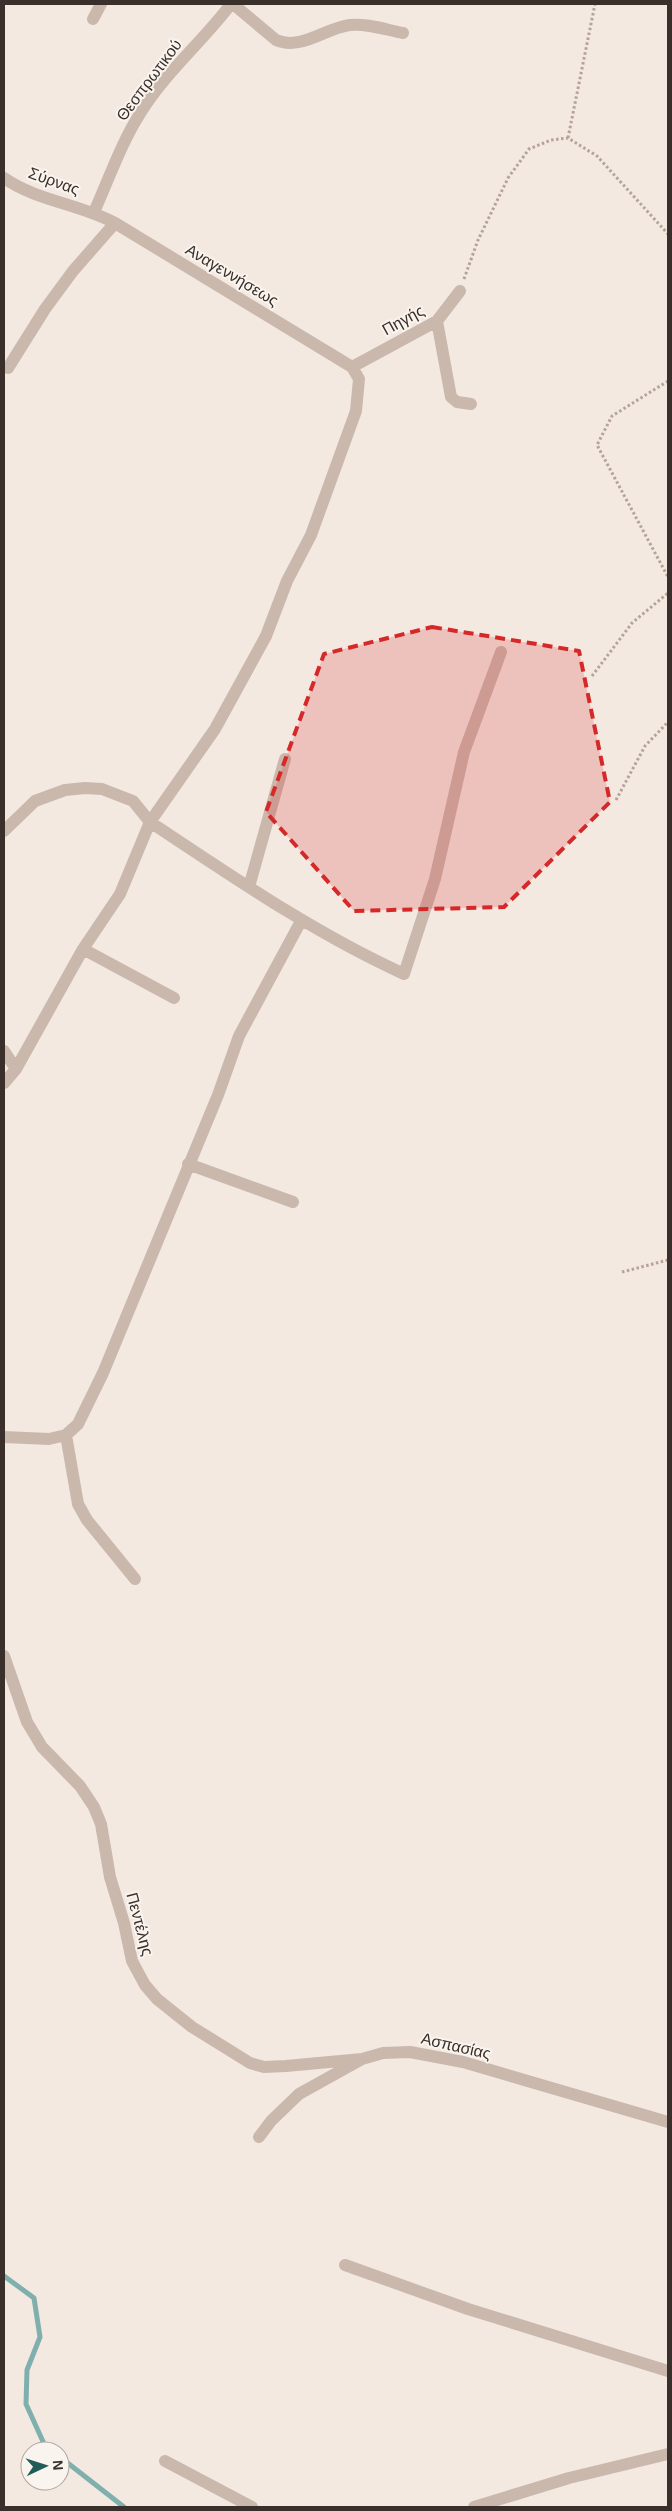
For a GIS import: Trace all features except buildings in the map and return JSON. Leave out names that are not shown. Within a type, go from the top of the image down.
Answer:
[{"type":"street","points":[[93,19],[101,4]]},
{"type":"street","points":[[232,4],[276,40],[283,43],[302,41],[349,25],[403,33]]},
{"type":"street","name":"Θεσπρωτικού","points":[[94,212],[125,140],[142,111],[174,69],[232,4]]},
{"type":"street","name":"Σύρνας","points":[[4,178],[66,205],[94,212]]},
{"type":"street","name":"Αναγεννήσεως","points":[[94,212],[352,367]]},
{"type":"street","points":[[8,368],[45,309],[73,271],[115,223]]},
{"type":"street","name":"Πηγής","points":[[352,367],[437,320],[460,291]]},
{"type":"street","points":[[437,320],[451,397],[457,402],[471,404]]},
{"type":"street","points":[[4,1083],[16,1069],[83,949],[120,894],[150,822],[215,729],[266,636],[287,581],[311,535],[356,411],[359,379],[352,367]]},
{"type":"street","points":[[4,831],[36,801],[65,790],[85,788],[102,790],[132,801],[150,822],[301,921],[366,957],[404,974],[435,879],[464,752],[501,652]]},
{"type":"street","points":[[249,887],[285,760]]},
{"type":"street","points":[[4,1437],[49,1439],[66,1435],[78,1424],[103,1373],[218,1095],[239,1036],[301,921]]},
{"type":"street","points":[[83,949],[174,998]]},
{"type":"street","points":[[4,1052],[16,1069]]},
{"type":"street","points":[[188,1164],[293,1202]]},
{"type":"street","points":[[66,1435],[78,1504],[87,1520],[135,1579]]},
{"type":"street","name":"Πεντέλης","points":[[4,1656],[27,1722],[38,1741],[80,1786],[94,1807],[101,1824],[110,1877],[124,1922],[132,1962],[145,1985],[157,1999],[192,2027],[250,2063],[264,2067],[362,2059]]},
{"type":"street","name":"Ασπασίας","points":[[259,2138],[271,2121],[299,2094],[362,2059],[383,2053],[410,2052],[463,2062],[668,2122]]},
{"type":"street","points":[[345,2265],[468,2309],[668,2371]]},
{"type":"street","points":[[474,2507],[569,2478],[668,2454]]},
{"type":"street","points":[[165,2461],[252,2507]]},
{"type":"path","points":[[568,138],[595,4]]},
{"type":"path","points":[[460,291],[478,240],[508,178],[529,149],[552,140],[568,138],[596,156],[668,234]]},
{"type":"path","points":[[668,381],[612,416],[597,445],[668,577]]},
{"type":"path","points":[[592,676],[632,623],[668,593]]},
{"type":"path","points":[[616,800],[645,746],[668,722]]},
{"type":"path","points":[[622,1272],[668,1260]]},
{"type":"highlighted area","points":[[432,627],[579,651],[610,802],[504,907],[354,911],[266,812],[324,654]]},
{"type":"waterway","points":[[4,2276],[34,2298],[40,2337],[27,2370],[26,2404],[43,2441]]},
{"type":"waterway","points":[[70,2465],[124,2507]]}]
